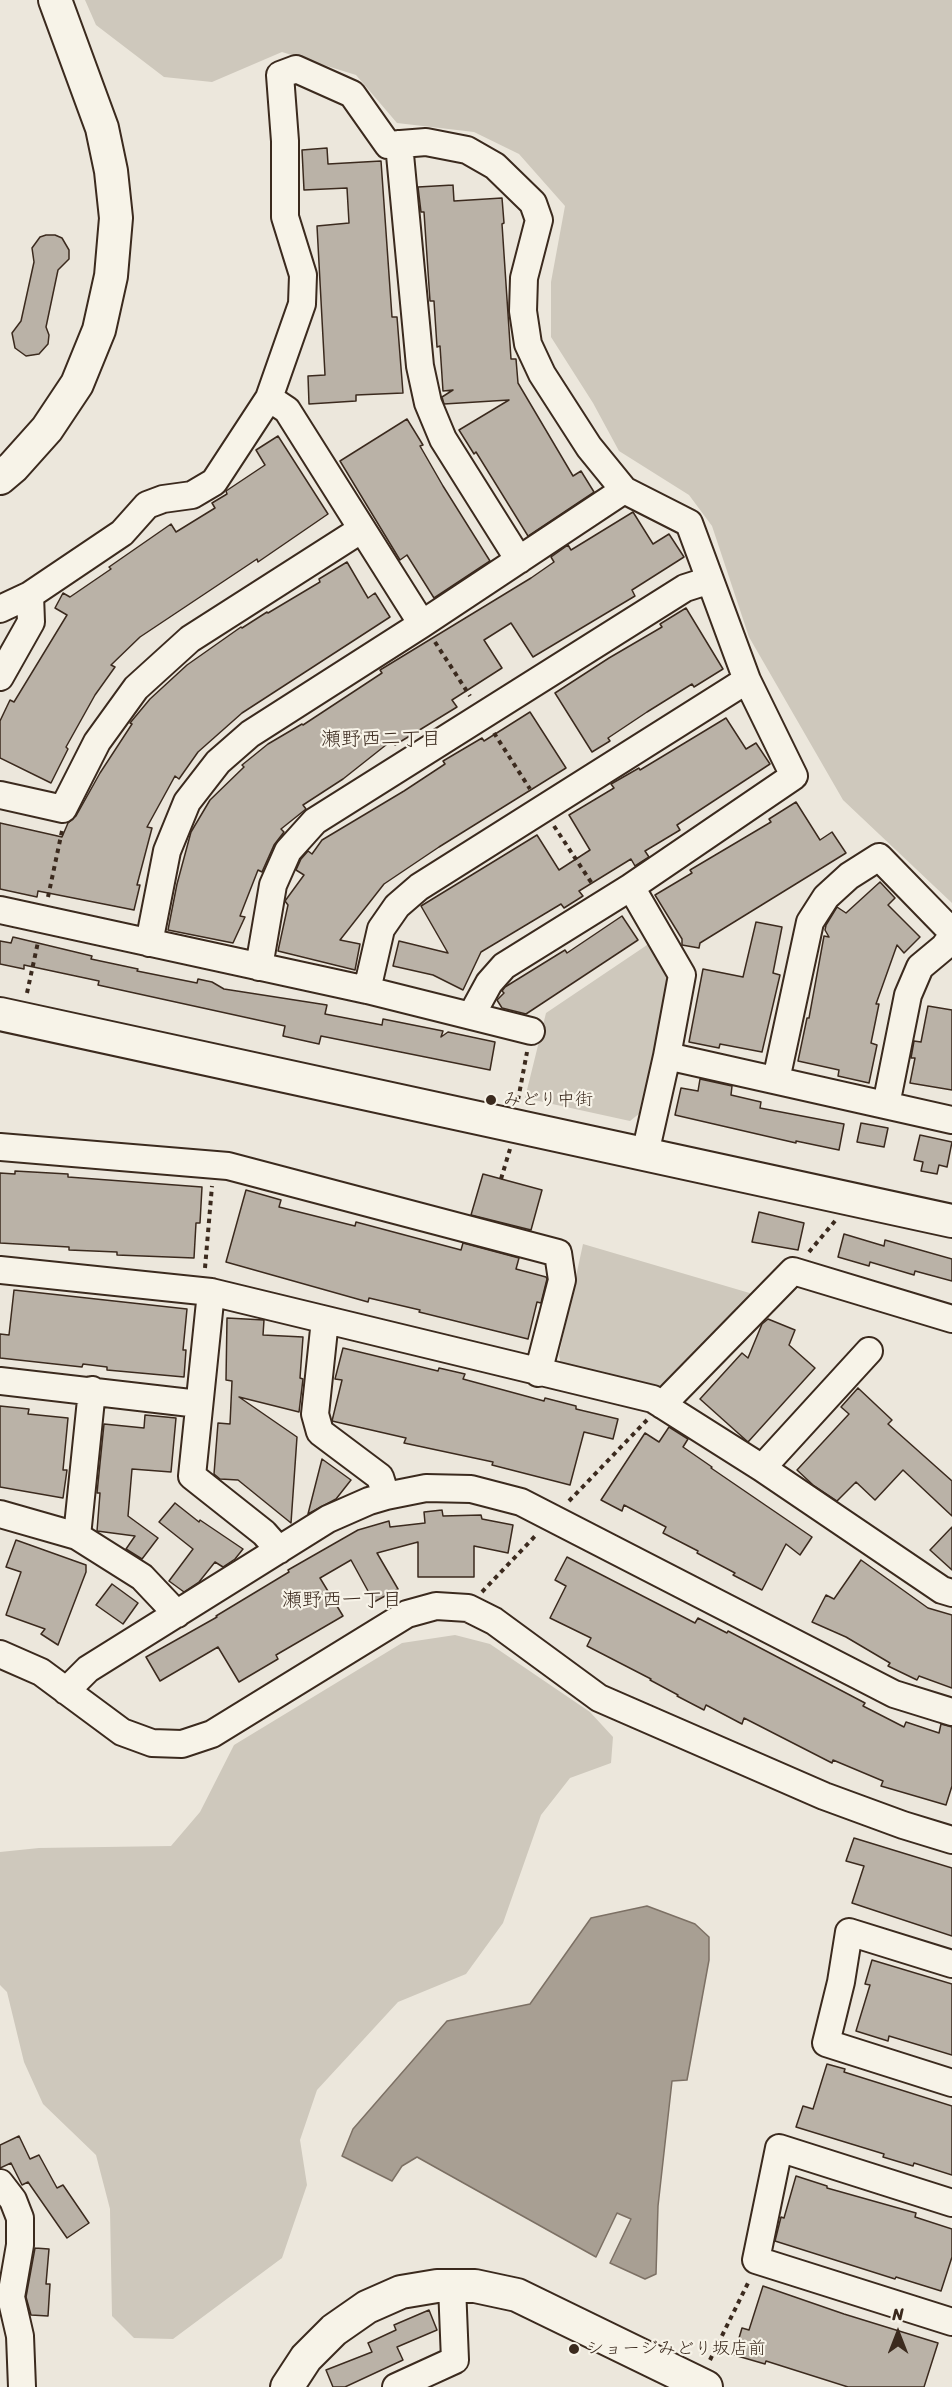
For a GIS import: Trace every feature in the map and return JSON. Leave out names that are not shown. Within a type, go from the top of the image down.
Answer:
[{"type":"street","points":[[0,478],[47,429],[77,384],[99,330],[111,276],[116,218],[111,171],[102,128],[55,0]]},
{"type":"street","points":[[0,609],[30,596],[122,533],[147,505],[163,499],[192,495],[214,482],[269,398],[302,304],[303,275],[285,218],[285,141],[280,75],[296,69],[352,94],[388,145],[426,142],[467,150],[495,166],[532,203],[539,220],[524,278],[523,311],[528,344],[542,374],[588,447],[624,490],[688,523],[747,680],[794,776],[630,886],[504,966],[489,983],[471,1016]]},
{"type":"street","points":[[399,144],[420,366],[428,403],[443,439],[519,560]]},
{"type":"street","points":[[269,398],[287,410],[422,624]]},
{"type":"street","points":[[149,943],[167,851],[187,802],[218,762],[250,734],[422,624],[624,490]]},
{"type":"street","points":[[0,795],[63,809],[97,742],[144,681],[190,639],[362,529]]},
{"type":"street","points":[[259,967],[273,885],[288,851],[315,821],[685,588],[710,580]]},
{"type":"street","points":[[0,677],[31,622],[30,596]]},
{"type":"street","points":[[368,990],[381,929],[397,906],[419,886],[747,680]]},
{"type":"street","points":[[776,1080],[810,922],[826,897],[849,876],[879,857],[952,934],[944,947],[920,967],[908,995],[886,1105]]},
{"type":"street","points":[[630,886],[682,975],[645,1154]]},
{"type":"street","points":[[0,910],[368,990],[531,1031]]},
{"type":"street","points":[[0,1014],[952,1221]]},
{"type":"street","points":[[667,1056],[952,1120]]},
{"type":"street","points":[[0,1148],[228,1166],[558,1253],[562,1280],[538,1373]]},
{"type":"street","points":[[0,1269],[207,1292],[653,1399],[762,1468],[942,1590],[952,1593]]},
{"type":"street","points":[[662,1405],[793,1271],[952,1319]]},
{"type":"street","points":[[207,1292],[200,1404],[192,1476],[264,1533],[279,1550]]},
{"type":"street","points":[[325,1320],[315,1414],[320,1432],[380,1477],[386,1496]]},
{"type":"street","points":[[762,1468],[869,1351]]},
{"type":"street","points":[[0,1381],[200,1404]]},
{"type":"street","points":[[77,1536],[92,1390]]},
{"type":"street","points":[[66,1691],[88,1669],[328,1519],[386,1496],[426,1488],[471,1489],[520,1502],[894,1694],[952,1712]]},
{"type":"street","points":[[0,1514],[77,1536],[142,1577],[177,1614]]},
{"type":"street","points":[[0,1654],[40,1672],[122,1732],[152,1743],[182,1744],[212,1734],[407,1614],[436,1606],[468,1608],[494,1621],[599,1698],[824,1796],[952,1840]]},
{"type":"street","points":[[952,1964],[849,1932],[841,1982],[826,2043],[952,2082]]},
{"type":"street","points":[[952,2203],[779,2148],[756,2260],[952,2322]]},
{"type":"street","points":[[0,2183],[13,2200],[20,2218],[20,2246],[11,2297],[20,2336],[22,2387]]},
{"type":"street","points":[[287,2387],[306,2358],[334,2330],[367,2307],[401,2292],[437,2286],[475,2286],[517,2295],[707,2376]]},
{"type":"street","points":[[404,2385],[455,2360],[452,2286]]},
{"type":"path","points":[[422,624],[604,903]]},
{"type":"path","points":[[47,899],[64,820],[63,809]]},
{"type":"path","points":[[26,996],[38,941]]},
{"type":"path","points":[[517,1104],[531,1031]]},
{"type":"path","points":[[501,1179],[511,1145]]},
{"type":"path","points":[[207,1292],[214,1165]]},
{"type":"path","points":[[793,1271],[839,1217]]},
{"type":"path","points":[[707,2376],[750,2279],[756,2260]]},
{"type":"shaded area","points":[[85,0],[952,0],[952,903],[843,800],[749,637],[712,526],[689,495],[619,451],[593,403],[551,337],[551,282],[565,206],[519,154],[474,132],[397,123],[356,75],[282,52],[212,82],[164,77],[96,25]]},
{"type":"shaded area","points":[[653,941],[673,976],[640,1113],[630,1121],[525,1098],[546,1013]]},
{"type":"shaded area","points":[[583,1244],[753,1294],[667,1384],[644,1390],[562,1370],[559,1355]]},
{"type":"shaded area","points":[[455,1635],[490,1644],[590,1712],[613,1737],[611,1763],[570,1778],[541,1815],[503,1923],[466,1974],[398,2002],[317,2090],[300,2140],[307,2185],[282,2258],[173,2339],[134,2338],[112,2316],[110,2209],[96,2155],[43,2104],[24,2062],[7,1992],[0,1985],[0,1852],[39,1848],[171,1846],[200,1812],[234,1745],[402,1643]]},
{"type":"shaded area","points":[[647,1906],[695,1924],[709,1937],[709,1960],[687,2080],[672,2081],[658,2206],[656,2274],[645,2279],[610,2263],[631,2219],[617,2213],[596,2257],[417,2157],[402,2166],[392,2181],[342,2156],[353,2129],[447,2021],[530,2004],[591,1918]]},
{"type":"building","points":[[327,148],[328,164],[381,161],[392,317],[397,317],[403,393],[356,395],[356,401],[309,404],[308,376],[325,375],[317,226],[349,223],[347,188],[304,190],[302,150]]},
{"type":"building","points":[[453,185],[454,201],[502,198],[511,359],[516,359],[518,383],[573,476],[581,471],[594,492],[528,536],[476,452],[474,454],[459,430],[509,400],[444,404],[442,397],[453,390],[443,391],[434,301],[430,301],[424,212],[421,212],[418,187]]},
{"type":"building","points":[[46,235],[62,238],[69,250],[69,259],[58,270],[46,327],[49,335],[48,344],[39,354],[26,356],[15,348],[12,333],[21,321],[34,262],[32,248],[40,237]]},
{"type":"building","points":[[407,419],[443,486],[490,561],[434,598],[407,555],[400,560],[340,461]]},
{"type":"building","points":[[278,436],[328,514],[258,562],[257,559],[140,637],[111,665],[115,667],[95,695],[66,747],[68,749],[51,783],[0,758],[0,721],[10,700],[14,702],[67,615],[55,608],[63,593],[70,597],[171,524],[176,532],[215,508],[212,503],[265,465],[256,450]]},
{"type":"building","points":[[633,512],[653,544],[669,534],[684,557],[632,590],[635,596],[533,657],[511,623],[484,640],[502,668],[452,700],[457,707],[395,745],[391,741],[343,779],[303,805],[306,809],[281,829],[284,832],[274,845],[262,872],[258,870],[240,916],[245,917],[233,943],[168,930],[191,832],[210,800],[244,767],[242,765],[268,744],[303,725],[382,673],[380,670],[531,578],[554,562],[551,557],[568,545],[571,550]]},
{"type":"building","points":[[347,562],[368,598],[375,593],[390,617],[242,713],[198,752],[179,779],[175,776],[147,827],[152,828],[137,885],[140,885],[134,910],[38,891],[37,897],[0,889],[0,823],[62,837],[68,823],[76,816],[100,773],[132,724],[130,723],[150,699],[187,665],[241,627],[320,582],[319,579]]},
{"type":"building","points":[[686,608],[723,669],[694,687],[692,684],[647,712],[608,738],[610,741],[592,752],[555,693],[662,627],[660,624]]},
{"type":"building","points":[[530,712],[566,768],[384,884],[340,940],[360,944],[355,970],[278,951],[288,905],[285,901],[304,875],[296,870],[308,851],[312,854],[322,840],[404,791],[445,764],[443,761],[482,738],[484,741]]},
{"type":"building","points":[[726,718],[746,749],[756,743],[770,764],[677,825],[680,830],[645,851],[649,857],[635,866],[631,859],[579,891],[583,896],[564,908],[561,904],[481,952],[463,990],[433,975],[393,966],[399,941],[448,953],[421,906],[537,835],[559,870],[590,850],[569,815],[614,788],[611,784],[639,768],[640,770]]},
{"type":"building","points":[[796,802],[820,840],[832,832],[846,853],[700,943],[699,948],[682,945],[682,939],[655,895],[692,873],[690,870],[771,822],[769,819]]},
{"type":"building","points":[[880,882],[895,898],[888,905],[920,937],[904,953],[897,945],[876,1004],[879,1004],[871,1043],[877,1045],[869,1083],[838,1076],[839,1070],[798,1061],[807,1018],[809,1018],[824,936],[829,937],[825,930],[826,925],[837,907],[846,913]]},
{"type":"building","points":[[622,916],[638,940],[526,1014],[502,1008],[497,1000],[504,993],[502,991],[505,987],[565,950],[567,953]]},
{"type":"building","points":[[756,922],[782,927],[773,973],[780,975],[762,1052],[720,1044],[719,1048],[689,1042],[703,969],[743,977]]},
{"type":"building","points":[[13,937],[92,956],[91,959],[138,969],[137,971],[197,983],[198,979],[212,982],[224,989],[327,1005],[325,1014],[382,1025],[383,1019],[443,1031],[441,1037],[448,1032],[495,1042],[490,1070],[321,1036],[319,1044],[283,1036],[285,1026],[98,985],[99,981],[24,965],[24,969],[0,964],[0,941],[11,943]]},
{"type":"building","points":[[928,1006],[952,1010],[952,1090],[910,1083],[915,1058],[911,1058],[914,1041],[921,1042]]},
{"type":"building","points":[[700,1079],[732,1086],[731,1095],[761,1102],[760,1108],[844,1124],[839,1150],[796,1141],[796,1143],[675,1115],[681,1088],[698,1091]]},
{"type":"building","points":[[861,1123],[888,1128],[884,1147],[857,1142]]},
{"type":"building","points":[[920,1135],[952,1142],[947,1167],[939,1165],[937,1174],[921,1171],[923,1162],[914,1160]]},
{"type":"building","points":[[15,1171],[202,1187],[200,1223],[196,1223],[194,1258],[117,1255],[117,1252],[69,1250],[69,1247],[0,1243],[0,1173],[15,1174]]},
{"type":"building","points":[[483,1174],[542,1190],[531,1230],[471,1215]]},
{"type":"building","points":[[246,1190],[281,1200],[279,1207],[355,1226],[356,1222],[461,1250],[463,1243],[519,1258],[516,1269],[547,1279],[541,1303],[537,1302],[528,1339],[369,1298],[368,1302],[226,1262]]},
{"type":"building","points":[[759,1212],[804,1223],[798,1250],[752,1242]]},
{"type":"building","points":[[844,1234],[884,1246],[885,1240],[952,1259],[952,1281],[915,1271],[914,1275],[870,1262],[869,1266],[838,1257]]},
{"type":"building","points":[[14,1290],[187,1309],[183,1350],[186,1350],[184,1377],[107,1370],[107,1367],[83,1364],[82,1367],[0,1358],[0,1334],[9,1335]]},
{"type":"building","points":[[227,1318],[264,1320],[263,1335],[303,1337],[300,1378],[303,1379],[299,1412],[239,1397],[297,1437],[291,1523],[238,1480],[220,1479],[214,1474],[218,1423],[230,1424],[232,1381],[226,1380]]},
{"type":"building","points":[[768,1319],[795,1330],[789,1345],[815,1368],[748,1442],[700,1399],[742,1353],[748,1358],[762,1324]]},
{"type":"building","points":[[343,1348],[438,1371],[439,1368],[465,1374],[463,1379],[544,1401],[545,1398],[576,1406],[576,1409],[618,1419],[613,1439],[584,1432],[570,1485],[492,1465],[493,1462],[404,1443],[406,1438],[332,1421],[342,1380],[335,1379]]},
{"type":"building","points":[[858,1388],[892,1420],[888,1424],[952,1481],[952,1516],[903,1470],[875,1500],[856,1482],[837,1501],[813,1485],[797,1470],[849,1414],[841,1407]]},
{"type":"building","points":[[0,1406],[29,1409],[28,1414],[68,1418],[63,1470],[67,1470],[63,1498],[0,1487]]},
{"type":"building","points":[[145,1415],[176,1418],[171,1472],[132,1469],[128,1516],[158,1538],[142,1559],[126,1549],[135,1536],[97,1531],[100,1493],[97,1493],[104,1424],[144,1428]]},
{"type":"building","points":[[669,1427],[688,1439],[683,1447],[812,1537],[800,1555],[786,1544],[762,1590],[733,1575],[735,1573],[697,1553],[698,1551],[663,1533],[666,1527],[624,1505],[622,1511],[601,1500],[645,1433],[659,1442]]},
{"type":"building","points":[[322,1459],[351,1480],[336,1499],[308,1514]]},
{"type":"building","points":[[175,1503],[199,1522],[200,1520],[243,1549],[235,1559],[223,1567],[215,1562],[199,1582],[184,1592],[169,1581],[193,1549],[159,1522]]},
{"type":"building","points":[[442,1510],[443,1516],[481,1515],[482,1519],[513,1525],[508,1553],[474,1546],[474,1577],[418,1577],[418,1542],[377,1553],[398,1589],[374,1602],[351,1560],[320,1578],[343,1616],[276,1655],[278,1659],[239,1682],[218,1647],[160,1681],[146,1657],[217,1617],[289,1572],[288,1570],[358,1530],[389,1521],[390,1527],[425,1523],[424,1512]]},
{"type":"building","points":[[952,1527],[952,1570],[930,1550]]},
{"type":"building","points":[[16,1540],[86,1565],[86,1572],[58,1645],[41,1634],[45,1629],[6,1615],[21,1572],[6,1567]]},
{"type":"building","points":[[567,1557],[695,1623],[698,1618],[727,1633],[728,1631],[865,1703],[863,1706],[904,1727],[906,1722],[939,1733],[941,1724],[952,1727],[952,1786],[946,1805],[881,1786],[883,1781],[833,1760],[832,1763],[744,1718],[742,1724],[706,1705],[704,1710],[587,1646],[591,1638],[550,1618],[566,1586],[555,1580]]},
{"type":"building","points":[[861,1560],[928,1608],[952,1615],[952,1688],[919,1676],[917,1680],[888,1666],[890,1663],[846,1637],[812,1622],[826,1595],[834,1599]]},
{"type":"building","points":[[112,1584],[138,1603],[123,1624],[96,1605]]},
{"type":"building","points":[[854,1838],[952,1868],[952,1936],[852,1903],[864,1866],[846,1861]]},
{"type":"building","points":[[872,1960],[952,1984],[952,2055],[889,2036],[888,2041],[856,2031],[870,1985],[865,1984]]},
{"type":"building","points":[[827,2064],[845,2069],[844,2072],[952,2106],[952,2175],[914,2163],[913,2166],[883,2157],[884,2154],[796,2127],[803,2106],[813,2109]]},
{"type":"building","points":[[19,2136],[30,2159],[39,2155],[57,2188],[63,2185],[89,2223],[67,2238],[28,2182],[22,2185],[11,2163],[0,2168],[0,2145]]},
{"type":"building","points":[[796,2176],[827,2186],[827,2188],[916,2213],[915,2217],[952,2229],[952,2257],[941,2291],[775,2241]]},
{"type":"building","points":[[35,2248],[49,2249],[46,2284],[50,2284],[48,2316],[31,2315],[26,2297]]},
{"type":"building","points":[[763,2286],[938,2343],[924,2387],[848,2387],[766,2361],[765,2364],[734,2355],[742,2328],[749,2330]]},
{"type":"building","points":[[429,2310],[437,2330],[397,2347],[403,2360],[345,2387],[333,2387],[326,2370],[372,2352],[368,2343],[396,2330],[394,2325]]},
{"type":"place","name":"みどり中街","points":[[491,1100]]},
{"type":"place","name":"ショージみどり坂店前","points":[[574,2349]]},
{"type":"district","name":"瀬野西二丁目","points":[[381,740]]},
{"type":"district","name":"瀬野西一丁目","points":[[342,1601]]}]
